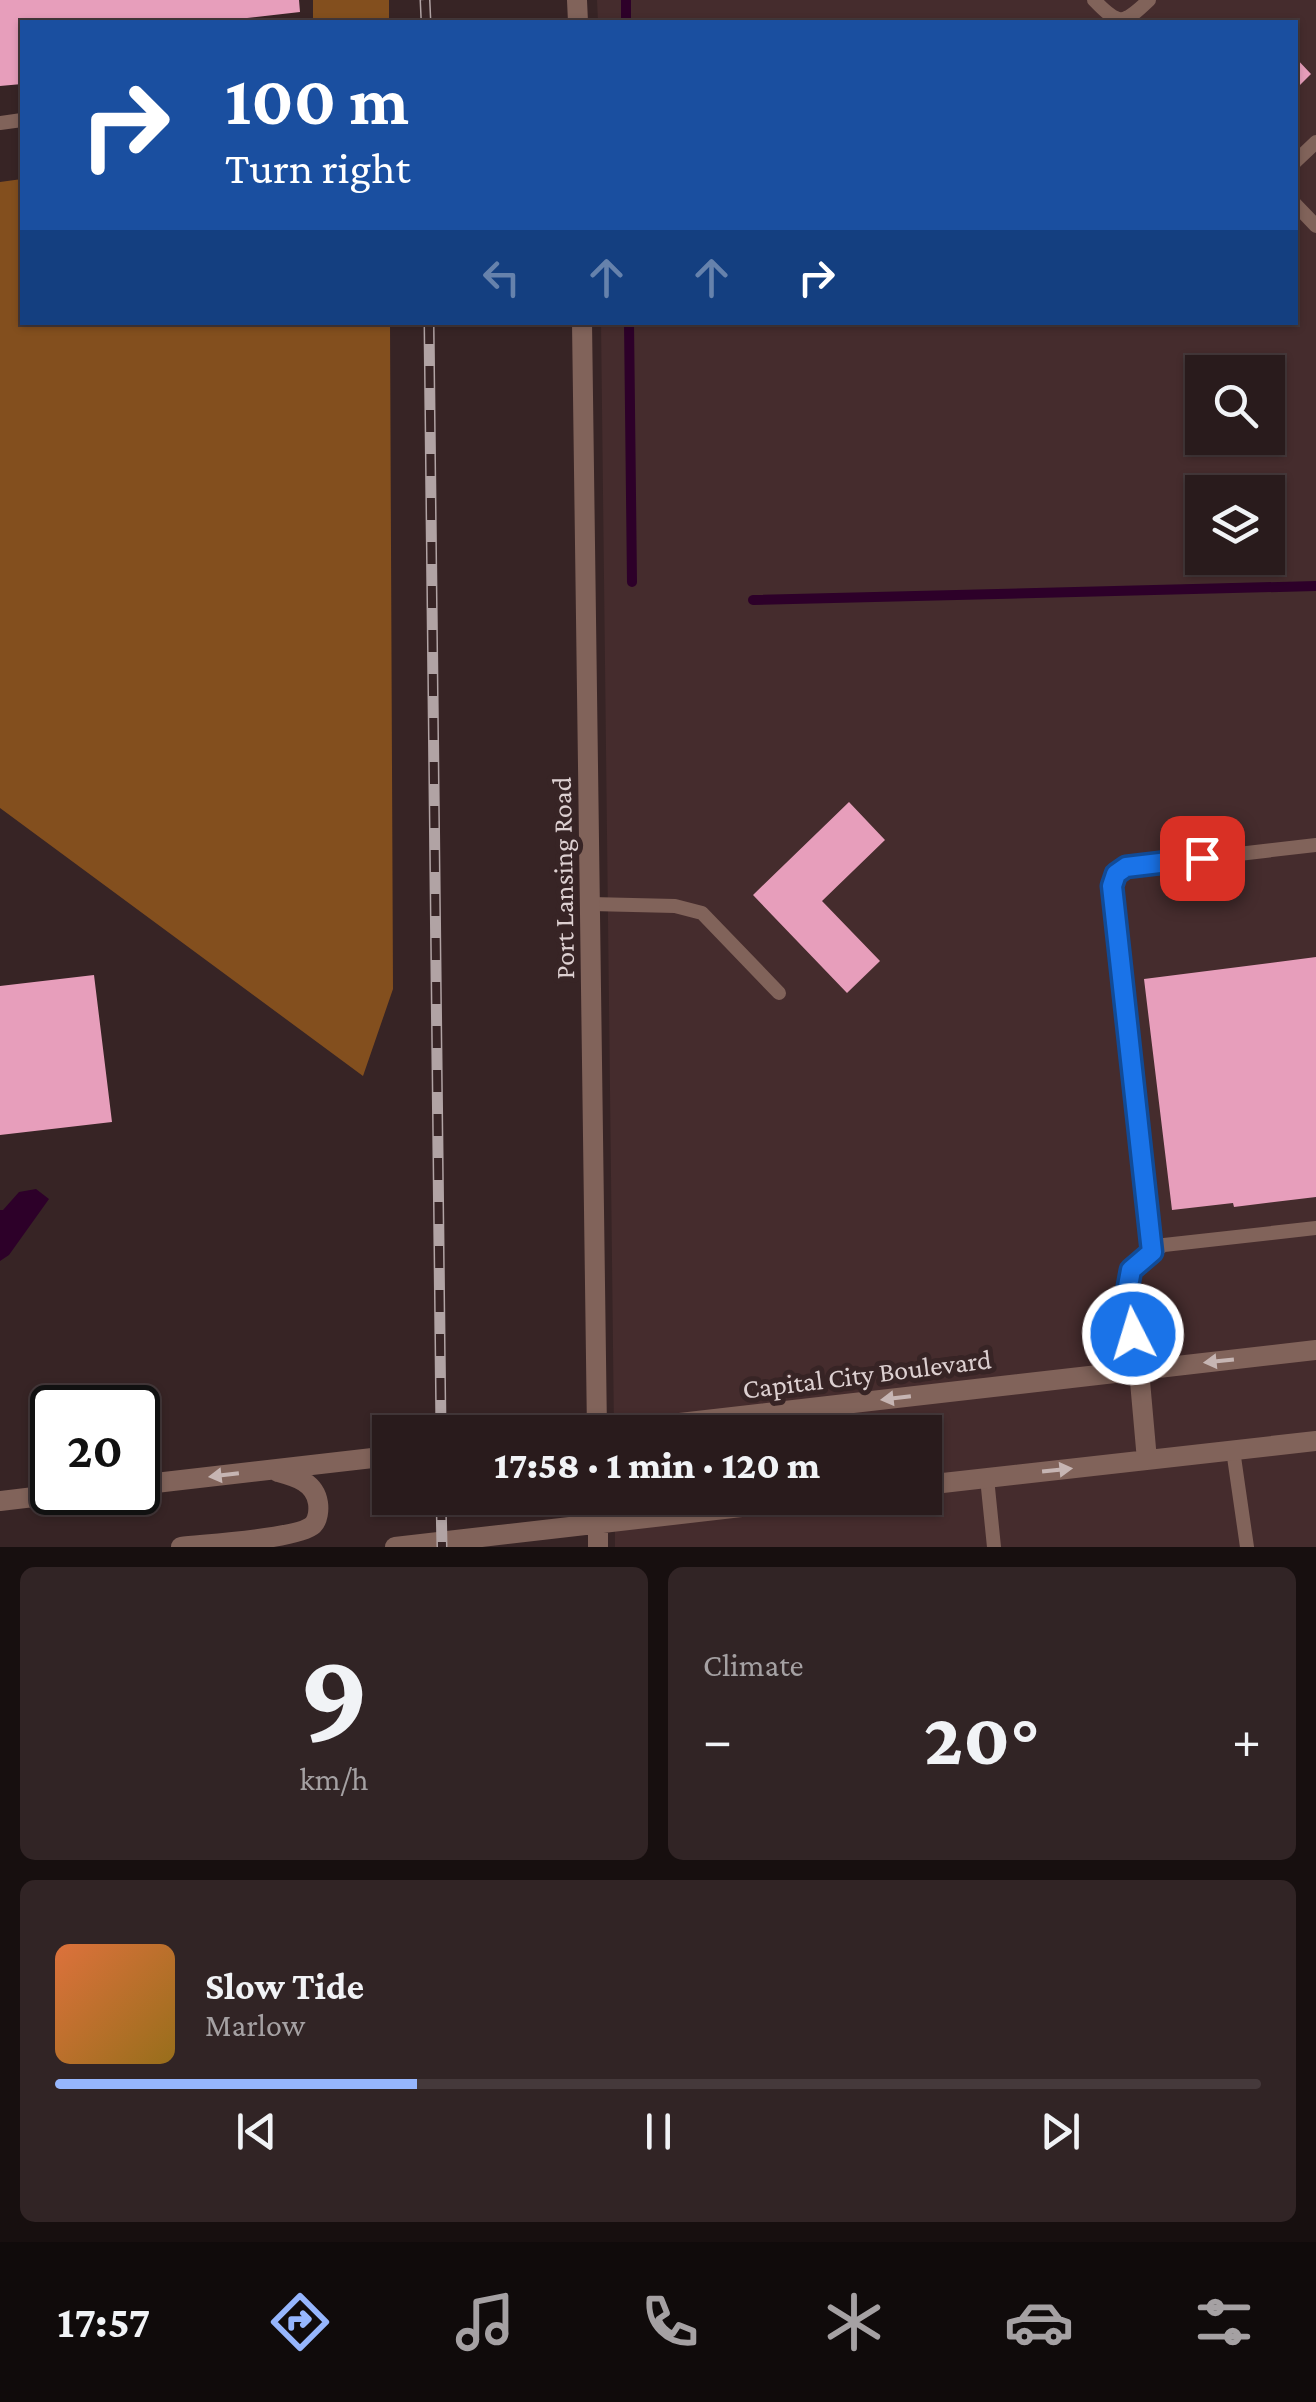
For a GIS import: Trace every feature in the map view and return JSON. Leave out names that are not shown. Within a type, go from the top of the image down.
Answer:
[{"type":"street","name":"Port Lansing Road","points":[[582,325],[599,1415]]},
{"type":"street","name":"Capital City Boulevard","points":[[747,1415],[1316,1350]]},
{"type":"street","points":[[1139,1370],[1147,1460]]},
{"type":"street","points":[[942,1483],[1316,1441]]},
{"type":"street","points":[[160,1483],[372,1458]]},
{"type":"street","points":[[181,1547],[295,1534],[313,1525],[319,1514],[310,1484],[272,1470]]},
{"type":"street","points":[[0,1501],[30,1497]]},
{"type":"street","points":[[598,1515],[598,1547]]},
{"type":"street","points":[[394,1547],[675,1515]]},
{"type":"lane","points":[[1094,0],[1111,18],[1122,20],[1149,0]]},
{"type":"lane","points":[[1298,207],[1316,226]]},
{"type":"lane","points":[[1152,1252],[1112,886],[1116,874],[1126,867],[1316,845]]},
{"type":"lane","points":[[592,904],[675,906],[702,913],[779,993]]},
{"type":"lane","points":[[1139,1370],[1126,1297],[1131,1270],[1152,1252],[1164,1245],[1316,1228]]},
{"type":"lane","points":[[1234,1450],[1247,1547]]},
{"type":"lane","points":[[987,1478],[994,1547]]},
{"type":"shaded area","points":[[313,0],[389,0],[389,20],[313,20]]},
{"type":"shaded area","points":[[597,0],[1316,0],[1316,1547],[615,1547],[615,1515],[942,1515],[942,1415],[614,1415],[601,325],[1298,325],[1298,20],[598,20]]},
{"type":"shaded area","points":[[20,179],[20,325],[390,325],[393,989],[363,1076],[0,808],[0,182]]},
{"type":"shaded area","points":[[36,1189],[49,1199],[9,1255],[0,1261],[0,1210],[19,1192]]},
{"type":"building","points":[[0,0],[299,0],[300,12],[230,20],[20,20],[20,84],[0,86]]},
{"type":"building","points":[[1298,60],[1311,74],[1298,87]]},
{"type":"building","points":[[849,802],[885,840],[822,901],[880,961],[847,993],[753,895]]},
{"type":"building","points":[[1316,957],[1316,1197],[1172,1210],[1144,979]]},
{"type":"building","points":[[94,975],[112,1122],[0,1135],[0,986]]},
{"type":"waterway","points":[[626,0],[626,20]]},
{"type":"waterway","points":[[629,325],[632,582]]},
{"type":"waterway","points":[[753,600],[1316,586]]},
{"type":"railway","points":[[425,0],[426,20]]},
{"type":"railway","points":[[429,325],[441,1415]]},
{"type":"railway","points":[[441,1515],[442,1547]]},
{"type":"route","points":[[1133,1334],[1126,1297],[1131,1270],[1152,1252],[1112,886],[1116,874],[1126,867],[1202,858]]}]
